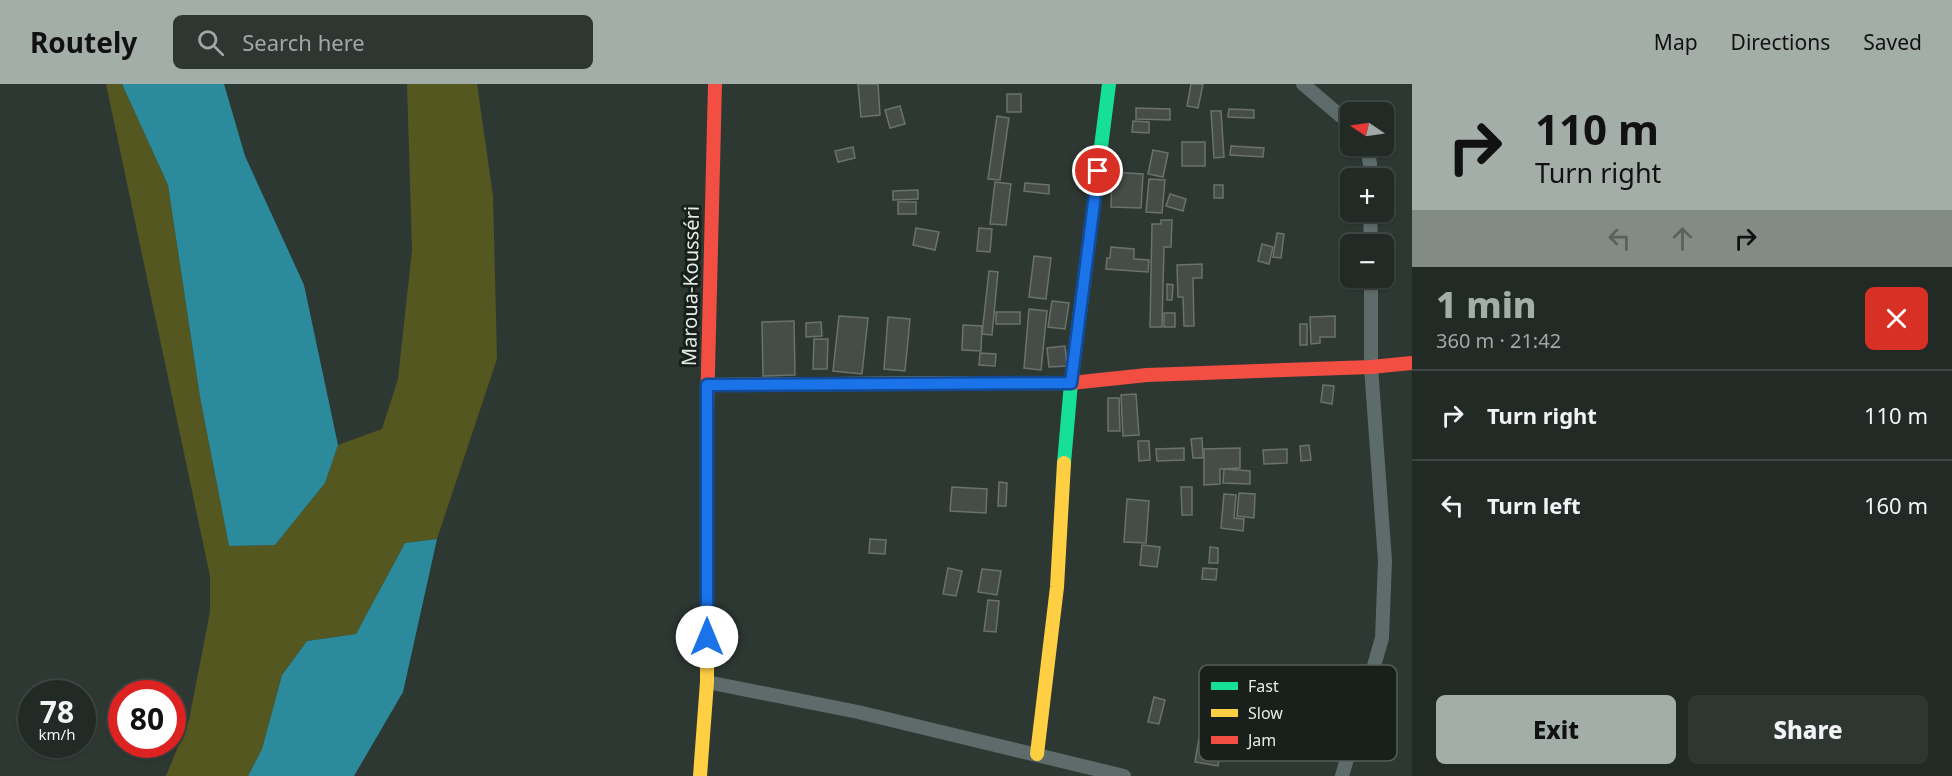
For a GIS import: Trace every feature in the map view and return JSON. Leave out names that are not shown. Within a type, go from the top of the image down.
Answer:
[{"type":"main road","name":"Maroua-Kousséri","points":[[700,776],[707,682],[707,385],[715,84]]},
{"type":"main road","points":[[1037,754],[1057,587],[1071,383],[1109,84]]},
{"type":"main road","points":[[707,385],[1071,383],[1147,375],[1412,363]]},
{"type":"street","points":[[1303,84],[1340,115]]},
{"type":"street","points":[[1371,288],[1371,366],[1385,561],[1382,638],[1374,665]]},
{"type":"street","points":[[707,682],[858,712],[1124,776]]},
{"type":"street","points":[[1342,776],[1346,761]]},
{"type":"shaded area","points":[[106,84],[122,84],[168,185],[200,397],[229,546],[275,545],[325,483],[338,445],[382,429],[398,379],[412,250],[407,84],[477,84],[493,196],[497,359],[437,539],[405,543],[356,634],[307,641],[282,675],[262,749],[248,776],[166,776],[173,758],[186,758],[186,727],[210,612],[210,576]]},
{"type":"water","points":[[122,84],[224,84],[245,156],[304,285],[338,445],[325,483],[275,545],[229,546],[200,397],[168,185]]},
{"type":"water","points":[[437,539],[403,692],[354,776],[248,776],[262,749],[282,675],[307,641],[356,634],[405,543]]},
{"type":"building","points":[[858,84],[878,84],[880,115],[861,117]]},
{"type":"building","points":[[1191,84],[1203,84],[1198,108],[1187,106]]},
{"type":"building","points":[[1007,94],[1021,94],[1021,112],[1007,112]]},
{"type":"building","points":[[900,106],[905,124],[890,128],[885,110]]},
{"type":"building","points":[[1136,108],[1170,109],[1170,120],[1136,119]]},
{"type":"building","points":[[1229,109],[1254,110],[1254,118],[1228,117]]},
{"type":"building","points":[[1211,111],[1221,111],[1224,157],[1214,158]]},
{"type":"building","points":[[997,116],[1009,118],[1000,180],[988,179]]},
{"type":"building","points":[[1133,121],[1149,122],[1149,133],[1132,132]]},
{"type":"building","points":[[1182,142],[1205,142],[1205,166],[1182,166]]},
{"type":"building","points":[[1231,146],[1264,148],[1263,157],[1230,155]]},
{"type":"building","points":[[853,147],[855,158],[838,162],[835,151]]},
{"type":"building","points":[[1153,150],[1168,153],[1163,177],[1148,174]]},
{"type":"building","points":[[1112,172],[1143,174],[1141,208],[1111,207]]},
{"type":"building","points":[[1149,179],[1165,180],[1162,213],[1146,212]]},
{"type":"building","points":[[995,182],[1011,184],[1006,225],[990,224]]},
{"type":"building","points":[[1025,183],[1049,185],[1049,194],[1024,191]]},
{"type":"building","points":[[1214,185],[1223,185],[1223,198],[1214,198]]},
{"type":"building","points":[[918,190],[918,199],[893,200],[893,191]]},
{"type":"building","points":[[1170,194],[1186,199],[1183,211],[1166,206]]},
{"type":"building","points":[[898,202],[916,202],[916,214],[898,214]]},
{"type":"building","points":[[1161,220],[1172,220],[1171,247],[1164,247],[1162,327],[1150,327],[1152,224],[1161,224]]},
{"type":"building","points":[[916,228],[939,232],[935,250],[913,245]]},
{"type":"building","points":[[979,228],[992,229],[990,252],[977,251]]},
{"type":"building","points":[[1277,233],[1284,234],[1281,258],[1273,257]]},
{"type":"building","points":[[1262,244],[1273,247],[1269,264],[1258,261]]},
{"type":"building","points":[[1111,247],[1134,249],[1134,259],[1149,260],[1148,272],[1106,269]]},
{"type":"building","points":[[1034,256],[1051,258],[1046,299],[1029,297]]},
{"type":"building","points":[[1202,264],[1202,278],[1193,278],[1194,326],[1184,326],[1183,297],[1178,297],[1177,265]]},
{"type":"building","points":[[989,271],[998,272],[992,335],[982,334]]},
{"type":"building","points":[[1167,284],[1173,285],[1172,300],[1167,300]]},
{"type":"building","points":[[1052,301],[1069,303],[1065,329],[1048,327]]},
{"type":"building","points":[[1029,309],[1047,311],[1041,370],[1024,368]]},
{"type":"building","points":[[996,312],[1020,312],[1020,324],[996,324]]},
{"type":"building","points":[[1164,313],[1175,313],[1175,327],[1164,327]]},
{"type":"building","points":[[839,316],[868,318],[862,374],[833,371]]},
{"type":"building","points":[[1335,316],[1335,337],[1320,337],[1320,343],[1311,344],[1310,317]]},
{"type":"building","points":[[888,317],[910,319],[905,371],[884,369]]},
{"type":"building","points":[[794,321],[795,375],[763,376],[762,322]]},
{"type":"building","points":[[821,322],[822,336],[806,337],[806,323]]},
{"type":"building","points":[[1300,324],[1307,324],[1307,345],[1300,345]]},
{"type":"building","points":[[963,325],[982,326],[981,351],[962,350]]},
{"type":"building","points":[[814,339],[828,339],[827,369],[813,369]]},
{"type":"building","points":[[1065,346],[1067,366],[1049,367],[1047,348]]},
{"type":"building","points":[[980,353],[996,354],[995,366],[979,365]]},
{"type":"building","points":[[1323,385],[1334,386],[1332,404],[1321,402]]},
{"type":"building","points":[[1136,394],[1139,435],[1123,436],[1121,395]]},
{"type":"building","points":[[1108,398],[1119,398],[1120,431],[1108,431]]},
{"type":"building","points":[[1202,438],[1203,458],[1193,458],[1191,439]]},
{"type":"building","points":[[1138,441],[1149,441],[1150,460],[1139,461]]},
{"type":"building","points":[[1309,445],[1311,460],[1301,461],[1300,446]]},
{"type":"building","points":[[1184,448],[1184,460],[1157,461],[1156,449]]},
{"type":"building","points":[[1240,448],[1240,468],[1220,469],[1220,484],[1204,485],[1204,449]]},
{"type":"building","points":[[1287,449],[1287,463],[1264,464],[1263,450]]},
{"type":"building","points":[[1224,469],[1250,471],[1250,484],[1223,483]]},
{"type":"building","points":[[999,482],[1007,483],[1006,506],[998,506]]},
{"type":"building","points":[[952,487],[987,489],[986,513],[950,511]]},
{"type":"building","points":[[1181,487],[1192,487],[1192,515],[1182,515]]},
{"type":"building","points":[[1239,493],[1255,494],[1254,518],[1237,516]]},
{"type":"building","points":[[1224,494],[1236,495],[1234,518],[1244,519],[1243,531],[1221,528]]},
{"type":"building","points":[[1127,499],[1149,501],[1146,543],[1124,542]]},
{"type":"building","points":[[870,539],[886,540],[885,554],[869,553]]},
{"type":"building","points":[[1142,545],[1160,547],[1157,567],[1140,565]]},
{"type":"building","points":[[1210,547],[1218,548],[1218,563],[1209,563]]},
{"type":"building","points":[[948,568],[962,571],[956,596],[943,594]]},
{"type":"building","points":[[1203,568],[1217,569],[1216,580],[1202,579]]},
{"type":"building","points":[[982,569],[1001,571],[997,595],[978,592]]},
{"type":"building","points":[[988,600],[999,601],[996,632],[984,631]]},
{"type":"building","points":[[1154,697],[1165,700],[1159,724],[1148,722]]},
{"type":"building","points":[[1199,738],[1199,761],[1219,761],[1218,766],[1195,762]]},
{"type":"traffic: fast","points":[[1064,463],[1071,383],[1109,84]]},
{"type":"traffic: slow","points":[[707,385],[984,383]]},
{"type":"traffic: slow","points":[[700,776],[707,682],[707,411]]},
{"type":"traffic: slow","points":[[1037,754],[1057,587],[1064,463]]},
{"type":"traffic: jam","points":[[707,411],[715,84]]},
{"type":"traffic: jam","points":[[984,383],[1071,383],[1147,375],[1371,367],[1412,363]]},
{"type":"route","points":[[707,637],[707,385],[1071,383],[1098,171]]}]
